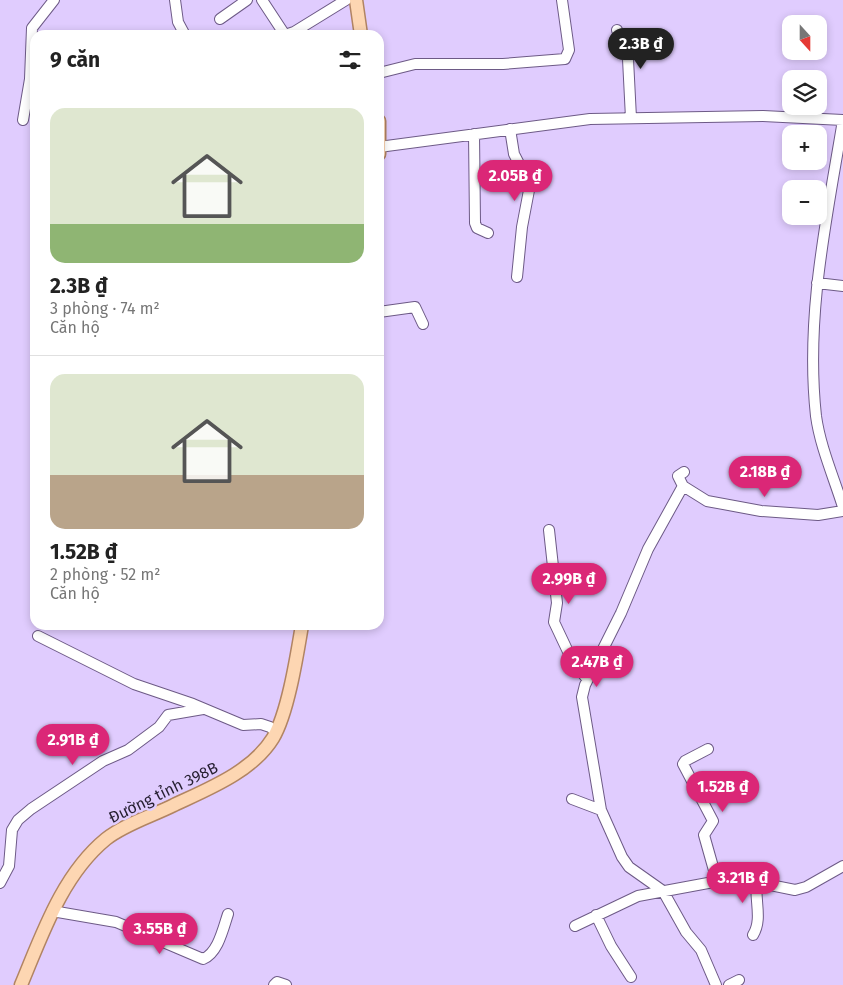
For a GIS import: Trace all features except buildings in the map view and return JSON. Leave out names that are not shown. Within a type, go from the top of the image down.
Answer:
[{"type":"main road","points":[[356,0],[360,30]]},
{"type":"main road","name":"Đường tỉnh 398B","points":[[21,985],[52,911],[72,879],[106,839],[235,774],[256,758],[276,732],[294,669],[301,630]]},
{"type":"street","points":[[32,30],[54,0]]},
{"type":"street","points":[[176,0],[178,22],[182,30]]},
{"type":"street","points":[[220,19],[247,0]]},
{"type":"street","points":[[262,0],[279,30]]},
{"type":"street","points":[[297,30],[346,0]]},
{"type":"street","points":[[384,71],[415,64],[504,64],[565,59],[569,50],[562,0]]},
{"type":"street","points":[[617,30],[628,59],[631,118]]},
{"type":"street","points":[[23,120],[27,111],[30,80]]},
{"type":"street","points":[[384,146],[590,119],[774,116],[843,120],[839,171],[817,283],[814,351],[816,416],[843,509],[818,515],[761,510],[707,501],[683,486],[678,476],[684,472]]},
{"type":"street","points":[[510,129],[514,154],[530,186],[522,227],[517,277]]},
{"type":"street","points":[[474,134],[475,223],[477,228],[488,233]]},
{"type":"street","points":[[817,283],[843,286]]},
{"type":"street","points":[[384,311],[415,307],[423,324]]},
{"type":"street","points":[[683,486],[648,549],[621,613],[587,679],[582,698],[601,810],[625,863],[663,891],[686,932],[705,957],[716,985]]},
{"type":"street","points":[[549,530],[557,603],[554,622],[571,658],[587,679]]},
{"type":"street","points":[[38,636],[134,684],[243,725],[261,724],[270,727],[276,732]]},
{"type":"street","points":[[1,878],[11,853],[12,830],[18,820],[31,809],[103,762],[128,750],[159,727],[168,715],[203,709]]},
{"type":"street","points":[[708,749],[685,761],[683,764],[713,821],[704,835],[717,881]]},
{"type":"street","points":[[572,798],[601,810]]},
{"type":"street","points":[[575,926],[638,896],[735,878],[789,889],[800,889],[843,866]]},
{"type":"street","points":[[753,935],[757,925],[754,893],[756,881]]},
{"type":"street","points":[[52,911],[116,922],[202,959],[207,957],[217,944],[228,914]]},
{"type":"street","points":[[596,915],[611,946],[631,977]]},
{"type":"street","points":[[729,985],[740,980]]},
{"type":"street","points":[[274,985],[277,982],[286,985]]}]
